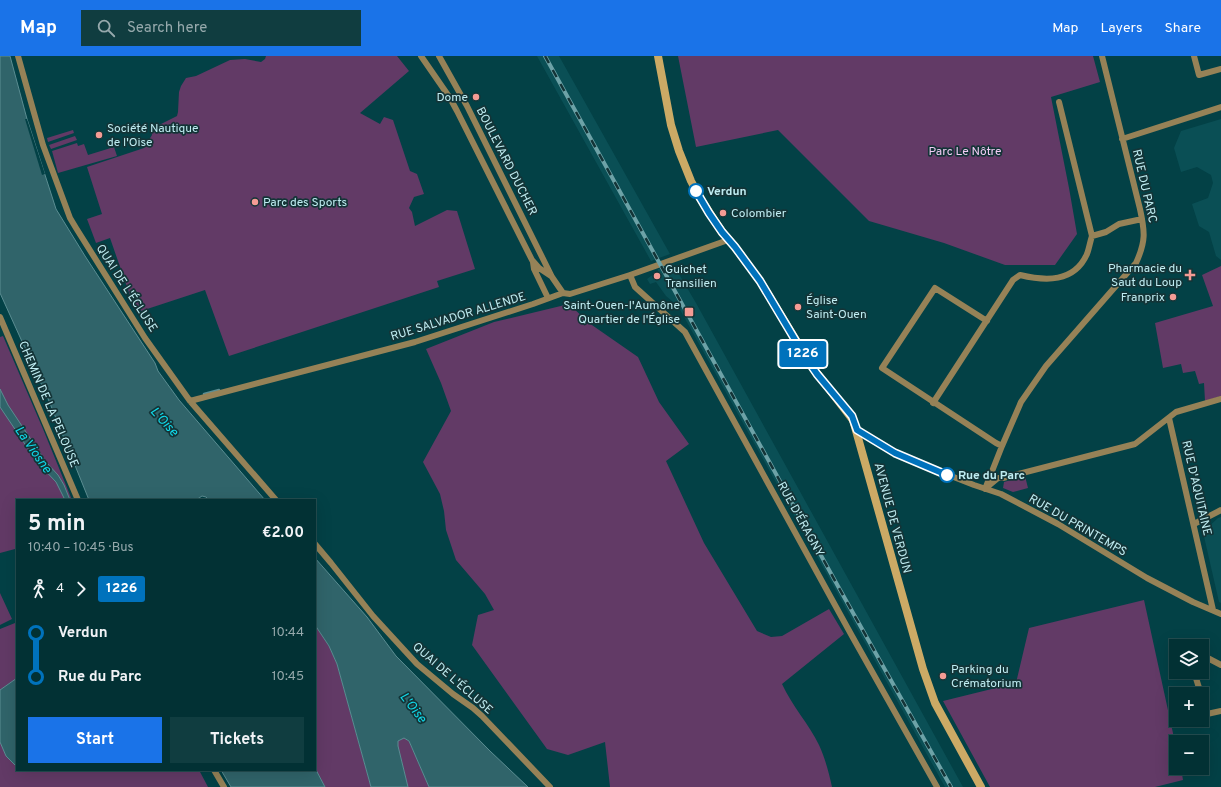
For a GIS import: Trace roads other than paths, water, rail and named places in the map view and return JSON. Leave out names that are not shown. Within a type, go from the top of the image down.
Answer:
[{"type":"main road","name":"AVENUE DE VERDUN","points":[[658,56],[671,125],[683,162],[706,209],[760,281],[809,363],[852,416],[922,669],[935,703],[982,787]]},
{"type":"street","name":"QUAI DE L'ÉCLUSE","points":[[18,56],[43,145],[70,218],[145,338],[190,401],[275,499]]},
{"type":"street","name":"BOULEVARD DUCHER","points":[[421,56],[450,98],[457,111],[532,260],[534,269],[548,298]]},
{"type":"street","name":"BOULEVARD DUCHER","points":[[439,56],[467,106],[552,277],[563,293]]},
{"type":"street","name":"RUE DU PARC","points":[[985,489],[1021,402],[1046,366],[1136,263],[1142,248],[1145,233],[1102,56]]},
{"type":"street","points":[[1194,56],[1199,75],[1221,69]]},
{"type":"street","points":[[933,403],[1013,280],[1020,275],[1047,279],[1062,277],[1076,269],[1086,254],[1092,236],[1059,102]]},
{"type":"street","points":[[1122,139],[1221,107]]},
{"type":"street","points":[[1092,236],[1106,232],[1119,224],[1142,219]]},
{"type":"street","name":"RUE SALVADOR ALLENDE","points":[[190,401],[415,342],[563,293],[570,294],[630,275],[728,240]]},
{"type":"street","name":"BOULEVARD DUCHER","points":[[532,260],[539,268],[552,277]]},
{"type":"street","name":"RUE D'ÉRAGNY","points":[[630,275],[635,286],[681,327],[691,341],[852,636],[937,787]]},
{"type":"street","points":[[987,321],[935,288],[882,368],[996,444],[1002,446]]},
{"type":"street","name":"CHEMIN DE LA PELOUSE","points":[[0,317],[78,499]]},
{"type":"street","points":[[985,489],[998,478],[1003,478],[1135,444],[1176,412],[1221,399]]},
{"type":"street","name":"RUE D'AQUITAINE","points":[[1169,418],[1194,524],[1212,610]]},
{"type":"street","name":"RUE DU PRINTEMPS","points":[[857,430],[895,453],[1014,500],[1058,524],[1147,578],[1192,602],[1221,614]]},
{"type":"street","points":[[1194,524],[1221,510]]},
{"type":"street","name":"QUAI DE L'ÉCLUSE","points":[[316,545],[332,563],[373,616],[417,664],[453,694],[478,712],[550,787]]},
{"type":"street","points":[[1209,659],[1221,665]]},
{"type":"street","points":[[1209,714],[1221,712]]},
{"type":"street","points":[[215,771],[224,787]]},
{"type":"water","name":"L'Oise","points":[[0,56],[10,56],[27,119],[56,209],[155,363],[158,371],[179,400],[264,499],[208,499],[202,496],[198,499],[89,499],[49,401],[0,293]]},
{"type":"water","name":"La Viosne","points":[[0,389],[8,405],[46,462],[58,475],[70,499],[64,499],[56,482],[37,462],[0,407]]},
{"type":"water","name":"L'Oise","points":[[316,559],[367,617],[396,656],[490,751],[528,787],[429,787],[409,741],[404,738],[398,741],[398,746],[408,787],[371,787],[337,664],[329,646],[316,626]]},
{"type":"water","points":[[16,679],[16,766],[6,756],[0,742],[0,690]]},
{"type":"water","points":[[316,770],[325,787],[231,787],[222,771]]},
{"type":"waterway","points":[[204,394],[219,390]]},
{"type":"railway","points":[[545,56],[839,588],[951,787]]},
{"type":"place","name":"Dome","points":[[476,97]]},
{"type":"place","name":"Société Nautique de l'Oise","points":[[99,135]]},
{"type":"place","name":"Verdun","points":[[696,191]]},
{"type":"place","name":"Parc des Sports","points":[[255,202]]},
{"type":"place","name":"Colombier","points":[[723,213]]},
{"type":"place","name":"Pharmacie du Saut du Loup","points":[[1190,275]]},
{"type":"place","name":"Guichet Transilien","points":[[657,276]]},
{"type":"place","name":"Franprix","points":[[1173,297]]},
{"type":"place","name":"Église Saint-Ouen","points":[[798,307]]},
{"type":"place","name":"Saint-Ouen-l'Aumône Quartier de l'Église","points":[[689,312]]},
{"type":"place","name":"Rue du Parc","points":[[947,475]]},
{"type":"place","name":"Parking du Crématorium","points":[[943,676]]},
{"type":"park label","name":"Parc Le Nôtre","points":[[965,151]]}]
